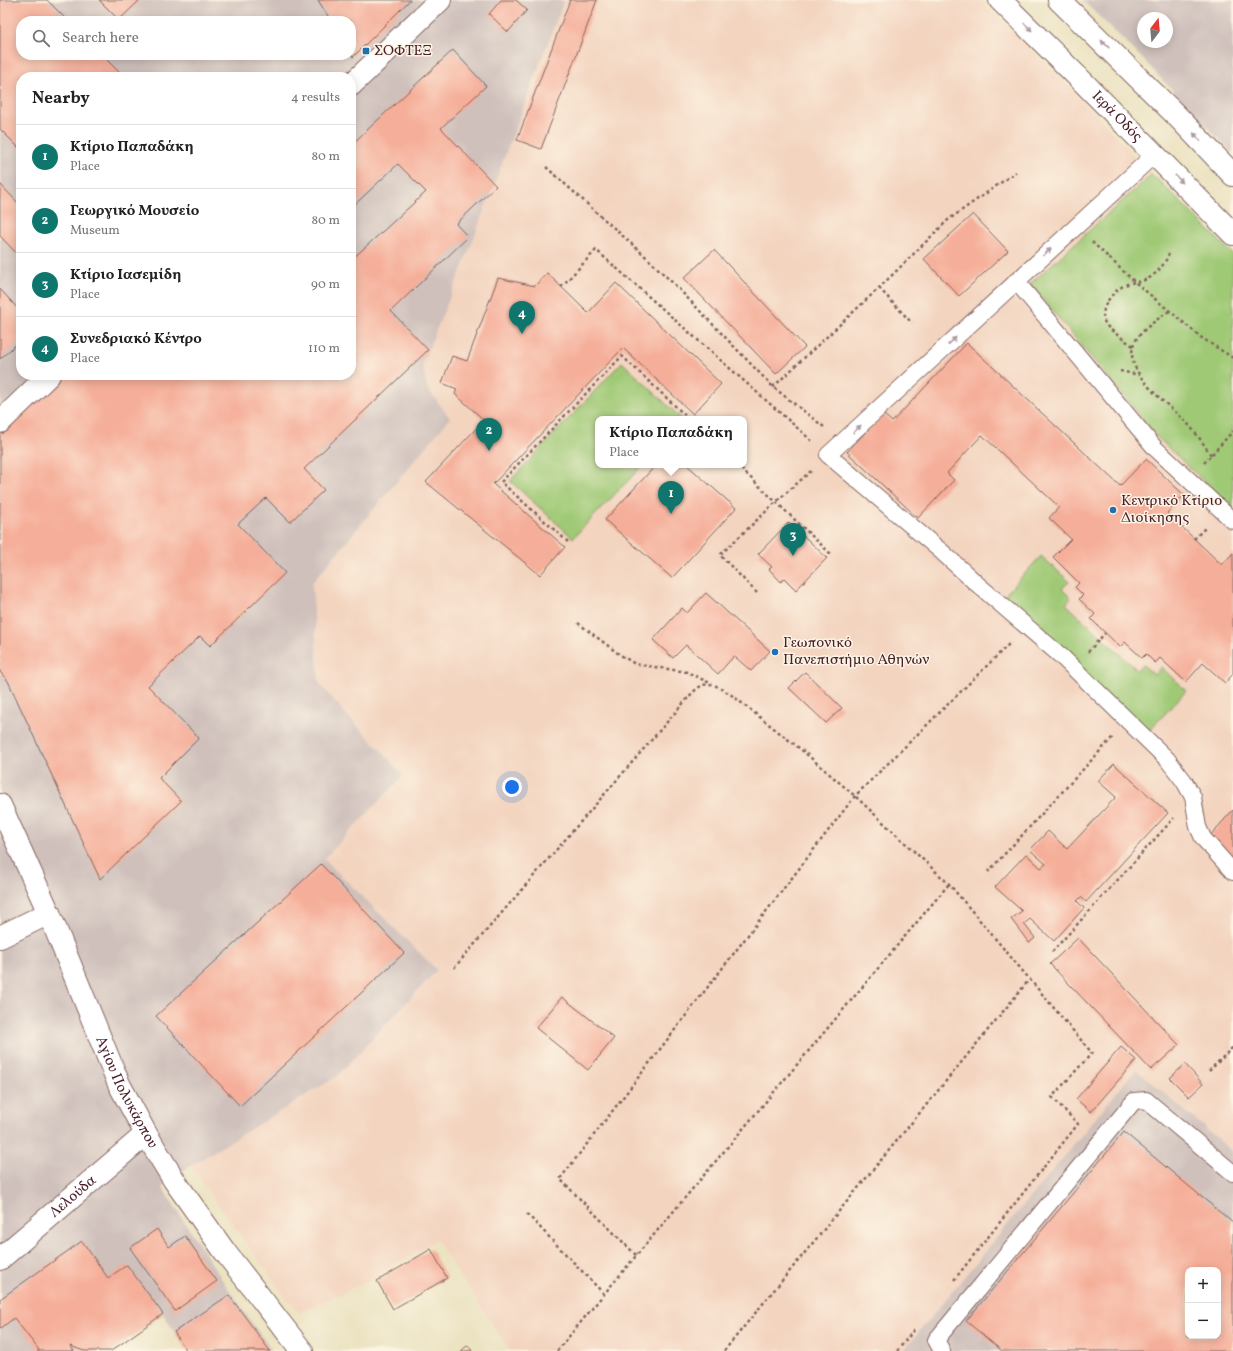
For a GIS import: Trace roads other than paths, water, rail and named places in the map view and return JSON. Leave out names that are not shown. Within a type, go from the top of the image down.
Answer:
[{"type":"street","points":[[356,80],[440,0]]},
{"type":"street","name":"Ιερά Οδός","points":[[1000,0],[1233,234]]},
{"type":"street","points":[[1059,0],[1176,115],[1233,175]]},
{"type":"street","points":[[0,422],[44,380]]},
{"type":"street","name":"Αγίου Πολυκάρπου","points":[[0,805],[49,914],[120,1084],[146,1134],[174,1180],[225,1252],[302,1351]]},
{"type":"street","points":[[0,937],[49,914]]},
{"type":"street","name":"Λελούδα","points":[[0,1259],[146,1134]]},
{"type":"lane","points":[[1155,154],[828,456],[942,552],[976,584],[1061,656],[1167,759],[1184,781],[1193,797],[1198,827],[1203,838],[1233,872]]},
{"type":"lane","points":[[1016,281],[1155,448],[1233,521]]},
{"type":"lane","points":[[942,1351],[936,1340],[1134,1101],[1146,1100],[1233,1173]]},
{"type":"place","name":"ΣΟΦΤΕΞ","points":[[366,51]]},
{"type":"place","name":"Συνεδριακό Κέντρο","points":[[522,334]]},
{"type":"place","name":"Γεωργικό Μουσείο","points":[[489,451]]},
{"type":"place","name":"Κεντρικό Κτίριο Διοίκησης","points":[[1113,510]]},
{"type":"place","name":"Κτίριο Παπαδάκη","points":[[671,514]]},
{"type":"place","name":"Κτίριο Ιασεμίδη","points":[[793,556]]},
{"type":"place","name":"Γεωπονικό Πανεπιστήμιο Αθηνών","points":[[775,652]]}]
